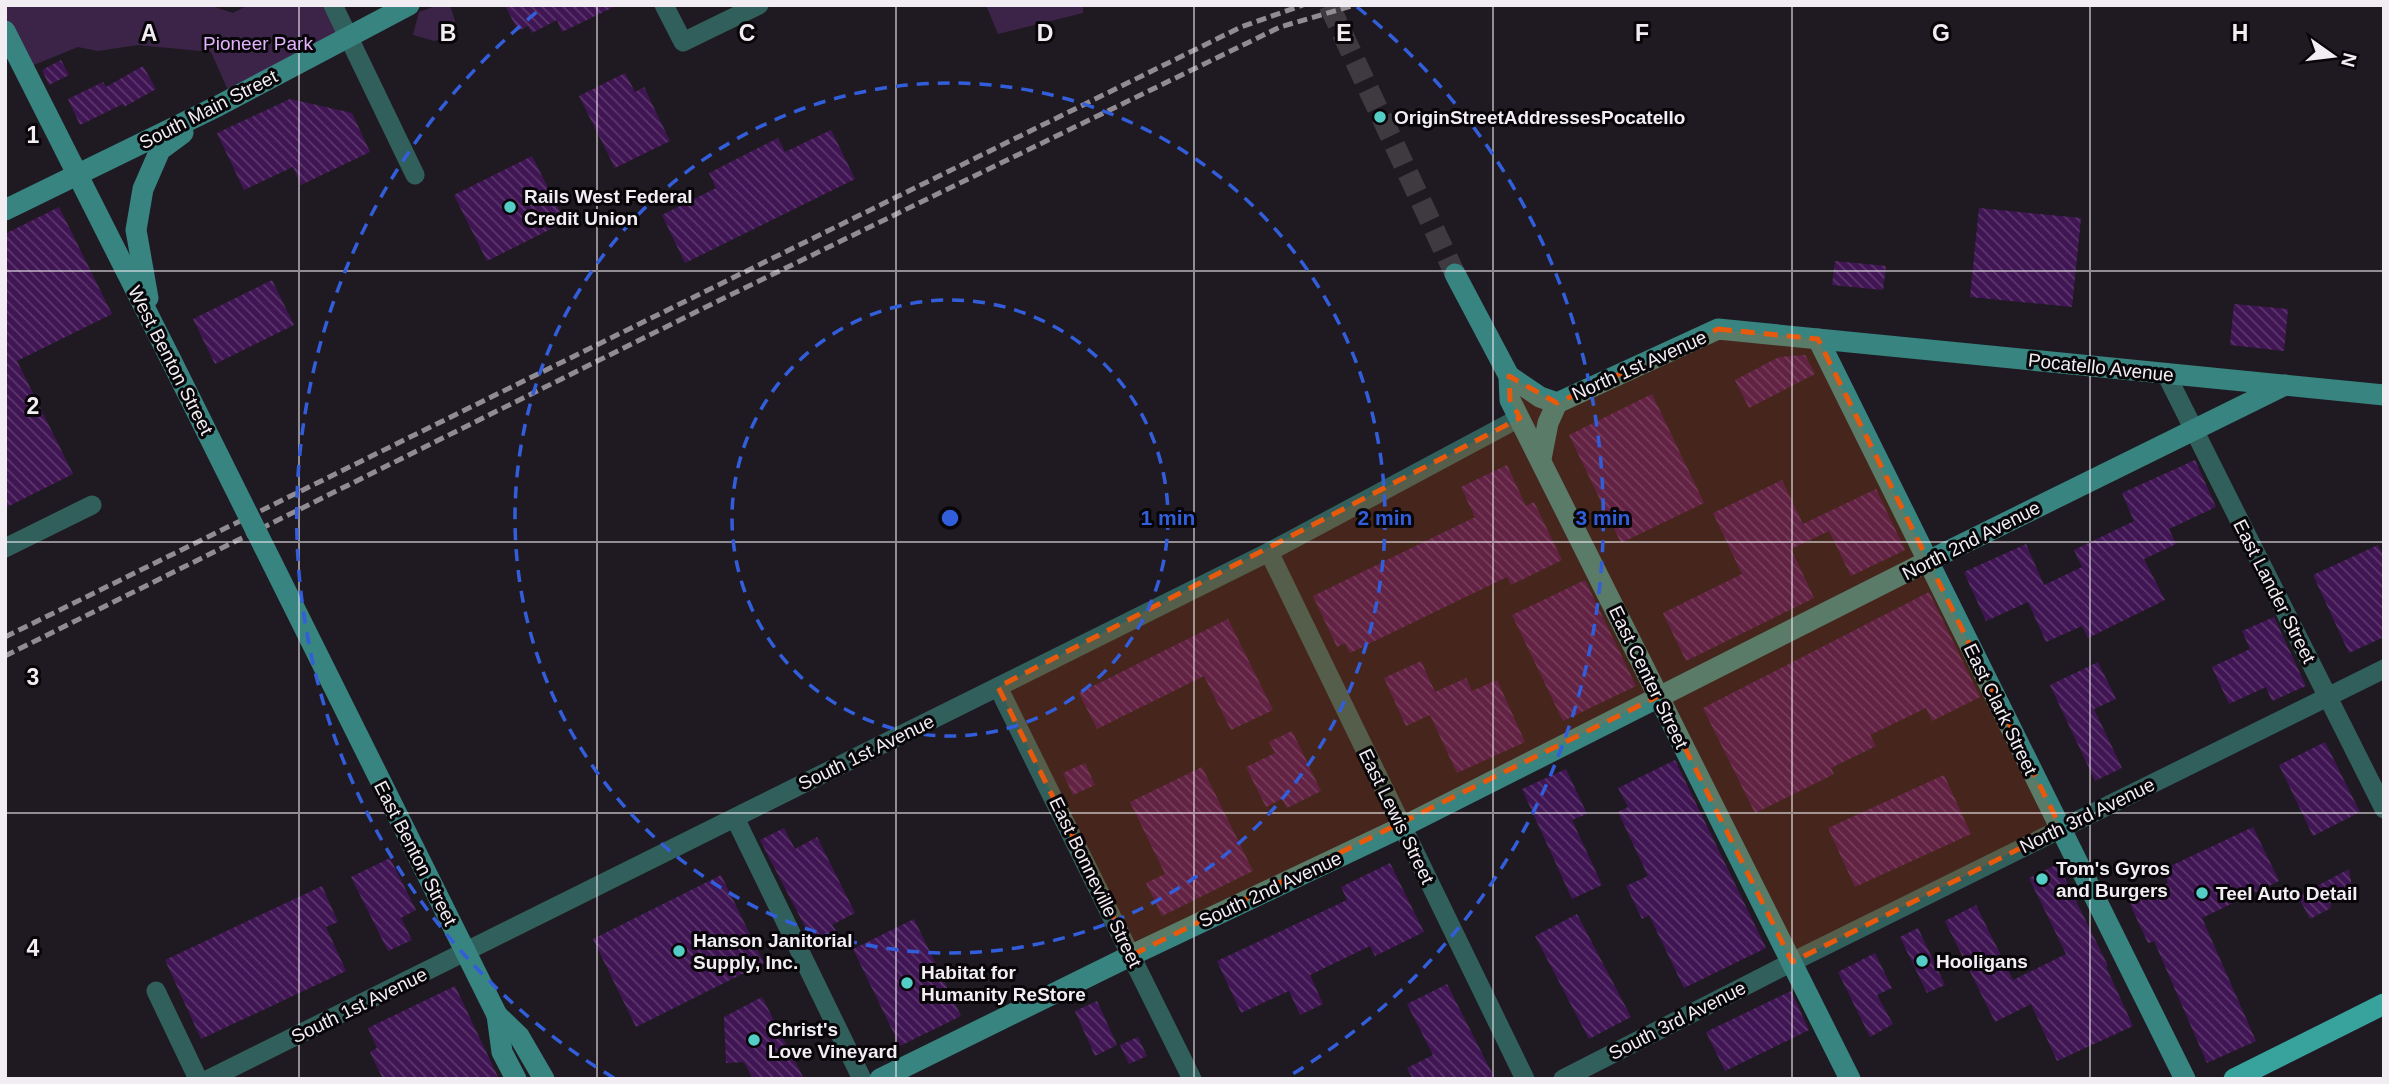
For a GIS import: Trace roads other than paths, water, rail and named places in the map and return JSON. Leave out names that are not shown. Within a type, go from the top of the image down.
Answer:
[{"type":"main road","points":[[2234,1079],[2384,1004]]},
{"type":"street","points":[[333,5],[415,175]]},
{"type":"street","name":"South Main Street","points":[[5,210],[218,106],[409,5]]},
{"type":"street","points":[[664,5],[683,42],[759,5]]},
{"type":"street","name":"West Benton Street","points":[[5,31],[245,506],[334,690]]},
{"type":"street","points":[[155,328],[140,264],[136,230],[143,189],[160,150],[218,106]]},
{"type":"street","name":"East Center Street","points":[[1455,274],[1509,376],[1510,400],[1850,1079]]},
{"type":"street","name":"North 1st Avenue","points":[[1509,376],[1540,397],[1557,403],[1718,329],[1818,339]]},
{"type":"street","name":"Pocatello Avenue","points":[[1818,339],[2384,395]]},
{"type":"street","name":"East Clark Street","points":[[1818,339],[2185,1079]]},
{"type":"street","name":"East Lander Street","points":[[2166,374],[2384,808]]},
{"type":"street","name":"North 2nd Avenue","points":[[1659,696],[2285,385]]},
{"type":"street","points":[[1541,459],[1548,423],[1557,403]]},
{"type":"street","name":"South 1st Avenue","points":[[209,1079],[1269,552],[1519,418]]},
{"type":"street","points":[[5,548],[92,505]]},
{"type":"street","name":"East Lewis Street","points":[[1269,552],[1525,1079]]},
{"type":"street","name":"North 3rd Avenue","points":[[1792,962],[2384,670]]},
{"type":"street","name":"East Bonneville Street","points":[[999,687],[1192,1079]]},
{"type":"street","name":"East Benton Street","points":[[334,690],[497,1016],[502,1052],[516,1079]]},
{"type":"street","name":"South 2nd Avenue","points":[[880,1079],[1132,955],[1402,827],[1659,696]]},
{"type":"street","points":[[735,818],[862,1079]]},
{"type":"street","name":"South 3rd Avenue","points":[[1563,1079],[1792,962]]},
{"type":"street","points":[[156,991],[198,1079]]},
{"type":"street","name":"East Benton Street","points":[[497,1016],[519,1036],[544,1079]]},
{"type":"tunnel","points":[[1329,5],[1455,274]]},
{"type":"railway","points":[[5,637],[1241,27],[1303,5]]},
{"type":"railway","points":[[5,656],[718,301],[1280,27],[1355,5]]},
{"type":"place","name":"OriginStreetAddressesPocatello","points":[[1380,117]]},
{"type":"place","name":"Rails West Federal Credit Union","points":[[510,207]]},
{"type":"place","name":"Tom's Gyros and Burgers","points":[[2042,879]]},
{"type":"place","name":"Teel Auto Detail","points":[[2202,893]]},
{"type":"place","name":"Hanson Janitorial Supply, Inc.","points":[[679,951]]},
{"type":"place","name":"Hooligans","points":[[1922,961]]},
{"type":"place","name":"Habitat for Humanity ReStore","points":[[907,983]]},
{"type":"place","name":"Christ's Love Vineyard","points":[[754,1040]]},
{"type":"park label","name":"Pioneer Park","points":[[258,43]]}]
